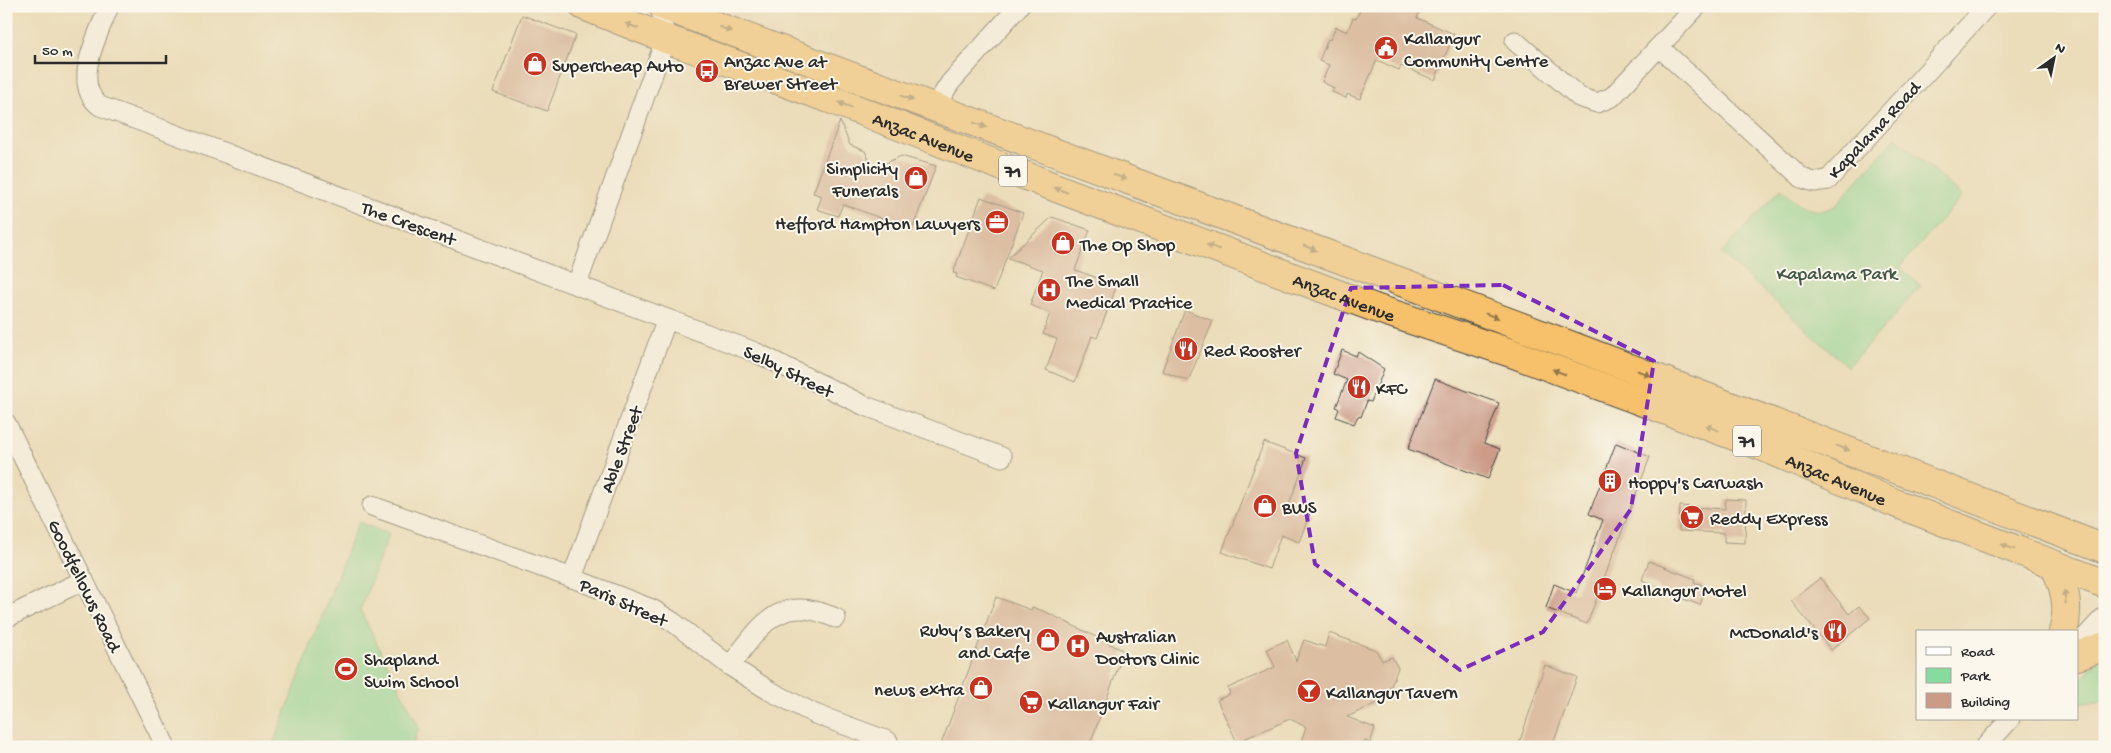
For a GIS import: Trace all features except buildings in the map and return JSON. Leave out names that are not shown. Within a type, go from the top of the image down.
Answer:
[{"type":"highway","name":"Anzac Avenue","points":[[584,6],[1375,308],[1514,354],[1761,446],[1895,503],[2105,584]]},
{"type":"highway","name":"Anzac Avenue","points":[[662,6],[1579,348],[2105,549]]},
{"type":"highway","points":[[2054,565],[2063,584],[2066,598],[2063,630]]},
{"type":"highway","points":[[2078,656],[2105,646]]},
{"type":"street","name":"The Crescent","points":[[109,6],[86,73],[86,88],[94,101],[100,106],[577,284]]},
{"type":"street","points":[[577,284],[662,49],[664,38],[662,6]]},
{"type":"street","points":[[1515,41],[1579,97],[1597,103],[1612,97],[1660,48],[1697,6]]},
{"type":"street","name":"Kapalama Road","points":[[1660,48],[1802,178],[1814,182],[1828,180],[1987,6]]},
{"type":"street","points":[[934,108],[950,83],[1017,7]]},
{"type":"street","name":"Selby Street","points":[[577,284],[774,360],[863,405],[1002,457]]},
{"type":"street","name":"Able Street","points":[[572,578],[667,319]]},
{"type":"street","name":"Goodfellows Road","points":[[6,423],[166,747]]},
{"type":"street","name":"Paris Street","points":[[372,506],[572,578],[662,614],[730,666],[798,706],[888,741]]},
{"type":"street","points":[[6,618],[84,580]]},
{"type":"street","points":[[730,666],[760,628],[778,614],[792,609],[803,609],[836,618]]},
{"type":"street","points":[[2078,645],[2105,616]]},
{"type":"street","points":[[1985,747],[2009,720]]},
{"type":"highlighted area","points":[[1503,285],[1654,361],[1631,509],[1543,632],[1460,670],[1315,564],[1296,453],[1351,288]]},
{"type":"green space","name":"Kapalama Park","points":[[1896,137],[1962,196],[1900,267],[1921,286],[1848,367],[1721,253],[1781,189],[1799,204],[1812,210],[1827,209],[1835,206]]},
{"type":"green space","name":"Shapland Swim School","points":[[358,522],[389,534],[360,610],[419,727],[412,747],[272,747]]},
{"type":"green space","points":[[2105,658],[2105,702],[2078,703],[2078,682],[2099,659]]},
{"type":"place","name":"Kallangur Community Centre","points":[[1386,48]]},
{"type":"place","name":"Supercheap Auto","points":[[535,64]]},
{"type":"place","name":"Anzac Ave at Brewer Street","points":[[707,71]]},
{"type":"place","name":"Simplicity Funerals","points":[[916,178]]},
{"type":"place","name":"Hefford Hampton Lawyers","points":[[997,222]]},
{"type":"place","name":"The Op Shop","points":[[1063,243]]},
{"type":"place","name":"The Small Medical Practice","points":[[1049,290]]},
{"type":"place","name":"Red Rooster","points":[[1186,349]]},
{"type":"place","name":"KFC","points":[[1359,387]]},
{"type":"place","name":"Hoppy's Carwash","points":[[1610,481]]},
{"type":"place","name":"BWS","points":[[1265,506]]},
{"type":"place","name":"Reddy Express","points":[[1692,517]]},
{"type":"place","name":"Kallangur Motel","points":[[1605,589]]},
{"type":"place","name":"McDonald's","points":[[1835,631]]},
{"type":"place","name":"Ruby’s Bakery and Cafe","points":[[1048,640]]},
{"type":"place","name":"Australian Doctors Clinic","points":[[1078,646]]},
{"type":"place","name":"Shapland Swim School","points":[[346,669]]},
{"type":"place","name":"news extra","points":[[981,688]]},
{"type":"place","name":"Kallangur Tavern","points":[[1309,691]]},
{"type":"place","name":"Kallangur Fair","points":[[1031,702]]}]
